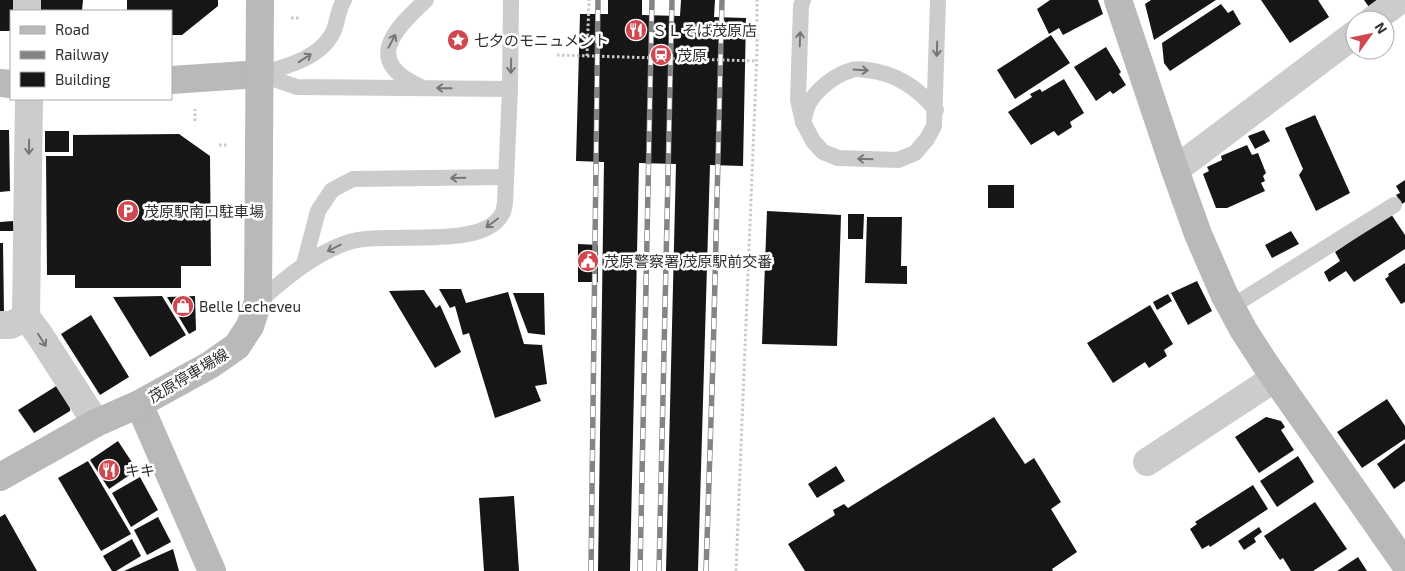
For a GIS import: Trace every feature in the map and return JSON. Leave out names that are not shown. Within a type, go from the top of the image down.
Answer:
[{"type":"street","name":"茂原停車場線","points":[[0,477],[96,422],[139,404],[210,365],[237,346],[250,326],[258,302],[260,0]]},
{"type":"street","points":[[1118,0],[1174,170],[1198,234],[1231,307],[1244,331],[1275,378],[1405,564]]},
{"type":"street","points":[[1386,10],[1400,0]]},
{"type":"street","points":[[1174,170],[1345,42]]},
{"type":"street","points":[[172,80],[260,74]]},
{"type":"street","points":[[29,100],[26,317],[96,422]]},
{"type":"street","points":[[0,325],[11,325],[26,317]]},
{"type":"street","points":[[1147,462],[1275,378]]},
{"type":"street","points":[[139,404],[212,571]]},
{"type":"lane","points":[[260,74],[299,62],[325,44],[334,30],[341,4],[344,0]]},
{"type":"lane","points":[[423,88],[406,80],[393,68],[387,59],[388,48],[398,30],[426,0]]},
{"type":"lane","points":[[258,302],[304,264],[346,242],[373,238],[461,237],[476,234],[502,215],[506,177],[510,89],[511,0]]},
{"type":"lane","points":[[803,0],[801,6],[798,100],[803,122],[813,140],[823,152],[838,158],[898,160],[915,153],[927,139],[934,126],[938,0]]},
{"type":"lane","points":[[803,122],[808,104],[818,92],[836,78],[852,69],[880,72],[895,76],[909,84],[936,110]]},
{"type":"lane","points":[[260,74],[297,87],[510,89]]},
{"type":"lane","points":[[304,264],[318,211],[332,190],[353,179],[506,177]]},
{"type":"lane","points":[[1231,307],[1394,205]]},
{"type":"path","points":[[588,56],[589,0]]},
{"type":"path","points":[[736,571],[757,61],[756,0]]},
{"type":"path","points":[[556,55],[757,61]]},
{"type":"building","points":[[0,0],[16,0],[16,10],[10,10],[10,31],[0,31]]},
{"type":"building","points":[[40,0],[83,0],[82,10],[39,10]]},
{"type":"building","points":[[127,0],[218,0],[218,6],[182,35],[172,35],[172,10],[127,10]]},
{"type":"building","points":[[608,0],[642,0],[642,15],[680,16],[681,0],[715,0],[714,17],[746,18],[743,166],[710,165],[698,571],[666,571],[676,164],[639,163],[630,571],[598,571],[604,162],[576,161],[580,14],[608,14]]},
{"type":"building","points":[[1050,0],[1098,0],[1103,14],[1063,35],[1059,28],[1049,34],[1037,9]]},
{"type":"building","points":[[1151,0],[1216,0],[1154,40],[1145,4]]},
{"type":"building","points":[[1261,0],[1318,0],[1329,17],[1290,43]]},
{"type":"building","points":[[1364,0],[1378,0],[1369,7]]},
{"type":"building","points":[[1221,4],[1228,13],[1233,10],[1241,24],[1170,71],[1164,63],[1162,43]]},
{"type":"building","points":[[1051,35],[1070,63],[1015,99],[997,70]]},
{"type":"building","points":[[1106,47],[1121,72],[1119,74],[1126,85],[1113,94],[1110,91],[1096,101],[1074,67]]},
{"type":"building","points":[[1064,79],[1084,113],[1070,122],[1072,127],[1058,136],[1054,131],[1031,145],[1008,112],[1032,97],[1030,94],[1040,89],[1042,92]]},
{"type":"building","points":[[1315,115],[1350,193],[1316,211],[1299,175],[1303,169],[1285,128]]},
{"type":"building","points":[[0,130],[9,130],[10,191],[0,192]]},
{"type":"building","points":[[1264,130],[1270,141],[1255,149],[1248,136]]},
{"type":"building","points":[[45,131],[69,131],[69,152],[45,152]]},
{"type":"building","name":"茂原駅南口駐車場","points":[[179,134],[210,156],[211,266],[181,266],[181,288],[75,288],[75,275],[47,275],[46,156],[73,156],[73,135]]},
{"type":"building","points":[[1247,145],[1252,155],[1258,153],[1266,173],[1263,176],[1265,181],[1261,183],[1265,191],[1227,208],[1216,208],[1203,174],[1209,171],[1207,167],[1222,160],[1221,156]]},
{"type":"building","points":[[1405,180],[1405,202],[1402,204],[1396,195],[1400,193],[1396,186]]},
{"type":"building","points":[[988,185],[1014,185],[1014,208],[988,208]]},
{"type":"building","points":[[767,211],[841,215],[837,346],[762,344]]},
{"type":"building","points":[[848,214],[864,214],[863,239],[848,239]]},
{"type":"building","points":[[1391,214],[1405,235],[1405,249],[1354,282],[1346,271],[1329,282],[1324,272],[1340,261],[1335,252]]},
{"type":"building","points":[[867,217],[902,217],[901,266],[907,266],[907,284],[865,283]]},
{"type":"building","points":[[13,221],[14,231],[0,231],[0,222]]},
{"type":"building","points":[[1291,231],[1299,244],[1272,258],[1265,245]]},
{"type":"building","points":[[0,243],[3,243],[4,314],[0,314]]},
{"type":"building","name":"茂原警察署 茂原駅前交番","points":[[578,244],[598,245],[598,282],[578,282]]},
{"type":"building","points":[[1405,263],[1405,302],[1401,304],[1385,279],[1389,276],[1388,274]]},
{"type":"building","points":[[1197,281],[1212,311],[1188,325],[1171,293]]},
{"type":"building","points":[[439,289],[461,289],[466,303],[508,292],[524,344],[542,345],[547,384],[535,386],[541,401],[495,418],[469,333],[463,335],[455,306],[450,308]]},
{"type":"building","points":[[424,290],[436,308],[440,305],[461,352],[435,368],[389,291]]},
{"type":"building","points":[[513,293],[544,293],[545,335],[528,333]]},
{"type":"building","points":[[1168,294],[1172,301],[1157,310],[1153,302]]},
{"type":"building","points":[[162,296],[186,335],[150,357],[113,297]]},
{"type":"building","points":[[195,296],[196,330],[189,334],[167,297]]},
{"type":"building","points":[[1150,305],[1173,344],[1164,350],[1167,356],[1149,368],[1145,362],[1113,383],[1087,343]]},
{"type":"building","points":[[91,315],[129,377],[100,395],[61,334]]},
{"type":"building","points":[[58,385],[70,403],[70,411],[34,433],[18,410]]},
{"type":"building","points":[[1387,399],[1405,426],[1405,439],[1362,468],[1337,432]]},
{"type":"building","points":[[994,417],[1025,464],[1034,458],[1061,502],[1051,509],[1077,552],[1052,569],[1053,571],[805,571],[788,544],[835,515],[833,510],[844,504],[848,508]]},
{"type":"building","points":[[1266,417],[1281,421],[1285,427],[1281,430],[1294,450],[1259,473],[1235,437]]},
{"type":"building","points":[[118,441],[137,470],[109,489],[90,460]]},
{"type":"building","points":[[1405,443],[1405,481],[1394,489],[1377,464]]},
{"type":"building","points":[[1298,456],[1314,482],[1277,507],[1260,481]]},
{"type":"building","points":[[88,461],[131,534],[101,551],[58,478]]},
{"type":"building","points":[[836,466],[845,481],[817,498],[808,484]]},
{"type":"building","points":[[140,477],[158,510],[131,527],[112,493]]},
{"type":"building","points":[[1253,485],[1268,509],[1210,547],[1209,545],[1202,549],[1190,529],[1197,524],[1195,522]]},
{"type":"building","points":[[514,496],[519,571],[484,571],[479,498]]},
{"type":"building","points":[[1315,502],[1347,549],[1313,571],[1291,571],[1283,558],[1280,560],[1264,536]]},
{"type":"building","points":[[5,514],[37,571],[0,571],[0,517]]},
{"type":"building","points":[[158,517],[171,542],[147,555],[134,530]]},
{"type":"building","points":[[1259,527],[1262,532],[1254,538],[1256,542],[1244,550],[1238,541]]},
{"type":"building","points":[[132,539],[141,556],[116,571],[112,571],[103,556]]},
{"type":"building","points":[[173,549],[179,571],[124,571]]},
{"type":"building","points":[[1358,557],[1367,571],[1337,571]]},
{"type":"railway","points":[[591,571],[598,0]]},
{"type":"railway","points":[[640,571],[652,0]]},
{"type":"railway","points":[[659,571],[672,0]]},
{"type":"railway","points":[[706,571],[722,0]]},
{"type":"place","name":"ＳＬそば茂原店","points":[[636,30]]},
{"type":"place","name":"七夕のモニュメント","points":[[458,40]]},
{"type":"place","name":"茂原","points":[[661,55]]},
{"type":"place","name":"茂原駅南口駐車場","points":[[128,211]]},
{"type":"place","name":"茂原警察署 茂原駅前交番","points":[[588,261]]},
{"type":"place","name":"Belle Lecheveu","points":[[183,306]]},
{"type":"place","name":"キキ","points":[[109,470]]}]
